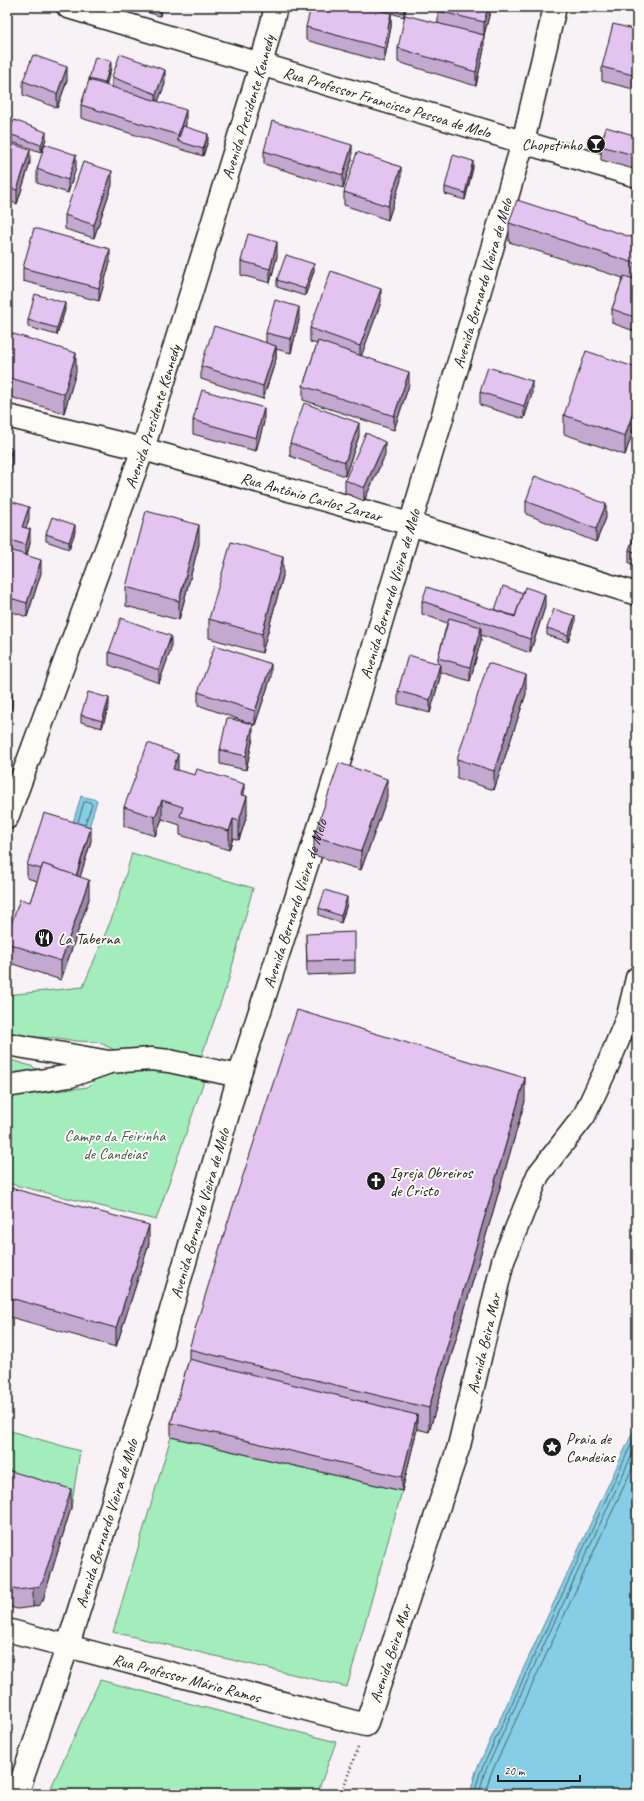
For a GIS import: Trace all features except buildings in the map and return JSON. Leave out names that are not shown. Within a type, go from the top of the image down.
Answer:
[{"type":"street","name":"Rua Professor Francisco Pessoa de Melo","points":[[68,7],[637,176]]},
{"type":"street","name":"Avenida Presidente Kennedy","points":[[7,818],[143,449],[261,65],[276,7]]},
{"type":"street","name":"Avenida Bernardo Vieira de Melo","points":[[17,1794],[68,1646],[149,1386],[239,1076],[330,793],[523,142],[555,7]]},
{"type":"street","name":"Rua Antônio Carlos Zarzar","points":[[7,416],[143,449],[410,524],[637,594]]},
{"type":"street","name":"Avenida Beira Mar","points":[[366,1725],[459,1446],[502,1261],[538,1175],[584,1116],[607,1067],[628,1016],[637,978]]},
{"type":"street","points":[[7,1044],[109,1062],[151,1059],[169,1061],[239,1076]]},
{"type":"street","points":[[7,1086],[70,1076],[109,1062]]},
{"type":"street","name":"Rua Professor Mário Ramos","points":[[7,1630],[366,1725]]},
{"type":"path","points":[[340,1794],[366,1725]]},
{"type":"green space","points":[[132,853],[253,888],[228,982],[200,1060],[121,1053],[98,1042],[33,1037],[7,1033],[7,995],[83,987],[116,908]]},
{"type":"green space","points":[[7,1059],[31,1066],[41,1071],[7,1074]]},
{"type":"green space","name":"Campo da Feirinha de Candeias","points":[[146,1067],[205,1078],[156,1220],[7,1183],[7,1097],[88,1087],[100,1075]]},
{"type":"green space","points":[[7,1430],[80,1451],[71,1508],[7,1489]]},
{"type":"green space","points":[[171,1437],[402,1491],[347,1687],[113,1632]]},
{"type":"green space","points":[[100,1680],[336,1742],[317,1794],[48,1794]]},
{"type":"water","points":[[81,796],[97,800],[88,831],[72,826]]},
{"type":"water","points":[[637,1423],[637,1794],[470,1794],[476,1771]]},
{"type":"place","name":"Chopetinho","points":[[596,144]]},
{"type":"place","name":"La Taberna","points":[[44,938]]},
{"type":"place","name":"Igreja Obreiros de Cristo","points":[[376,1181]]},
{"type":"place","name":"Praia de Candeias","points":[[552,1447]]}]
